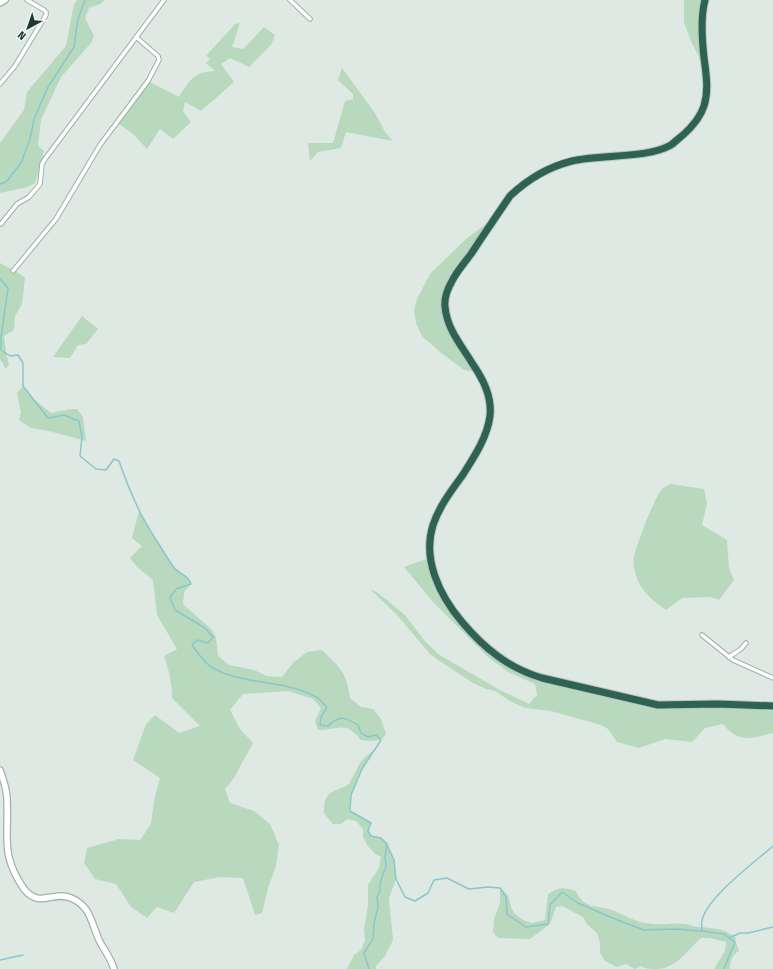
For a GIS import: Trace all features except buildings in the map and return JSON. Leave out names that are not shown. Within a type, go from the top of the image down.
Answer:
[{"type":"highway","points":[[705,0],[703,37],[706,70],[706,98],[704,107],[691,128],[672,145],[655,150],[573,160],[548,168],[534,176],[521,185],[510,196],[452,280],[445,305],[448,320],[454,337],[483,381],[487,390],[490,416],[485,436],[475,456],[450,493],[435,520],[430,542],[430,555],[434,578],[458,618],[488,649],[505,662],[524,672],[542,678],[658,705],[718,704],[773,706]]},
{"type":"street","points":[[0,3],[5,0]]},
{"type":"street","points":[[0,84],[15,66],[46,15],[44,10],[27,0]]},
{"type":"street","points":[[2,224],[17,204],[37,189],[40,184],[42,164],[45,159],[164,0]]},
{"type":"street","points":[[290,0],[310,19]]},
{"type":"street","points":[[13,271],[56,219],[100,145],[148,81],[159,60],[158,56],[136,37]]},
{"type":"street","points":[[702,635],[729,657],[744,666],[773,678]]},
{"type":"street","points":[[729,657],[741,649],[746,643]]},
{"type":"street","points":[[0,770],[7,797],[6,856],[12,870],[23,888],[31,897],[39,899],[59,896],[70,898],[80,904],[89,913],[98,938],[114,969]]},
{"type":"green space","points":[[77,0],[105,0],[100,4],[89,8],[85,18],[94,36],[91,43],[61,77],[41,120],[38,146],[44,151],[35,183],[27,187],[0,193],[0,143],[24,110],[27,92],[66,46],[74,4]]},
{"type":"green space","points":[[684,0],[705,0],[706,71],[690,39],[684,22]]},
{"type":"green space","points":[[240,23],[232,47],[243,49],[264,27],[275,35],[271,45],[249,67],[230,58],[221,64],[234,82],[201,111],[185,102],[183,111],[191,122],[173,139],[160,129],[147,149],[134,135],[118,123],[148,81],[179,97],[189,82],[197,75],[215,71],[206,63],[210,59],[206,56],[235,24]]},
{"type":"green space","points":[[342,68],[375,113],[385,132],[393,141],[346,132],[341,148],[318,152],[310,161],[308,143],[333,143],[345,101],[353,99],[353,94],[338,80]]},
{"type":"green space","points":[[495,217],[448,291],[448,320],[481,373],[464,370],[422,336],[416,323],[414,310],[417,299],[430,274],[466,239]]},
{"type":"green space","points":[[0,263],[25,278],[22,304],[15,316],[14,330],[4,336],[9,364],[6,369],[0,359]]},
{"type":"green space","points":[[82,316],[98,329],[86,344],[78,345],[70,358],[53,357]]},
{"type":"green space","points":[[23,386],[31,397],[51,413],[77,409],[83,417],[86,441],[49,431],[31,428],[19,420],[21,413],[17,393]]},
{"type":"green space","points":[[671,484],[704,489],[707,503],[702,525],[727,540],[729,568],[734,580],[719,600],[711,597],[682,598],[666,610],[651,598],[643,589],[637,579],[634,560],[635,551],[655,500],[663,488]]},
{"type":"green space","points":[[139,511],[175,569],[188,577],[191,584],[184,592],[183,604],[211,629],[216,637],[218,656],[229,665],[254,670],[267,676],[282,677],[293,663],[307,652],[322,650],[334,661],[345,676],[350,698],[361,707],[373,709],[381,719],[386,734],[381,740],[372,741],[361,740],[351,730],[346,728],[318,730],[315,721],[321,708],[313,699],[288,691],[243,694],[230,710],[240,729],[253,743],[234,778],[225,789],[230,803],[254,811],[270,824],[279,845],[276,866],[268,888],[262,913],[255,915],[243,878],[220,877],[194,882],[174,913],[157,907],[147,918],[131,907],[116,884],[95,879],[84,863],[87,848],[119,839],[140,840],[151,824],[154,801],[160,778],[133,760],[146,724],[155,715],[179,733],[200,726],[172,698],[170,677],[164,656],[177,649],[157,615],[153,580],[137,567],[130,558],[142,546],[132,538]]},
{"type":"green space","points":[[429,558],[435,582],[479,645],[545,681],[650,708],[733,707],[773,711],[773,733],[752,738],[740,737],[734,735],[723,724],[705,728],[692,742],[665,739],[639,748],[617,742],[608,729],[601,725],[551,711],[525,708],[510,701],[495,691],[473,683],[429,653],[398,616],[370,589],[378,593],[405,615],[424,640],[438,654],[498,689],[529,704],[537,695],[535,684],[508,672],[488,657],[434,603],[404,567]]},
{"type":"green space","points":[[378,746],[362,769],[351,795],[350,811],[371,823],[368,831],[371,836],[381,838],[387,844],[394,860],[396,879],[389,898],[393,940],[385,956],[376,966],[376,969],[347,969],[354,955],[361,950],[365,941],[364,929],[368,906],[368,885],[379,868],[381,857],[375,854],[367,845],[363,837],[363,829],[356,821],[348,819],[341,824],[333,824],[324,813],[324,805],[327,796],[330,793],[349,784],[361,761]]},
{"type":"green space","points":[[500,888],[508,895],[514,913],[523,920],[532,923],[545,920],[548,894],[562,888],[576,891],[582,901],[587,904],[612,910],[633,920],[651,924],[687,924],[696,927],[722,930],[736,938],[735,942],[739,951],[732,958],[730,969],[714,969],[725,951],[726,942],[710,938],[701,938],[681,958],[670,966],[649,969],[641,966],[635,969],[626,964],[617,967],[605,961],[600,953],[600,943],[597,933],[586,923],[583,917],[562,906],[556,907],[550,924],[530,939],[498,938],[493,932],[494,919],[500,903]]},
{"type":"waterway","points":[[0,184],[6,182],[21,163],[30,139],[34,119],[48,87],[74,47],[78,19],[85,0]]},
{"type":"waterway","points":[[0,279],[8,288],[1,338],[1,350],[10,356],[18,355],[23,363],[23,386],[48,418],[64,415],[79,421],[82,437],[80,456],[96,469],[106,470],[114,459],[119,461],[133,498],[146,524],[174,568],[187,578],[191,584],[176,589],[170,598],[175,610],[205,628],[213,637],[208,643],[197,640],[192,645],[201,658],[210,666],[225,674],[304,691],[317,698],[327,707],[321,717],[320,725],[328,726],[332,722],[343,718],[358,725],[361,733],[368,737],[376,735],[381,740],[362,769],[351,795],[350,811],[371,823],[368,831],[371,836],[381,838],[387,844],[385,857],[386,866],[380,883],[380,891],[377,897],[378,908],[374,923],[373,939],[364,953],[369,969]]},
{"type":"waterway","points":[[387,845],[394,860],[396,879],[405,897],[415,901],[428,893],[434,880],[447,878],[469,889],[488,887],[500,888],[506,897],[507,914],[526,927],[548,924],[550,905],[562,892],[578,903],[644,930],[676,929],[724,934],[735,942],[724,969]]},
{"type":"waterway","points":[[702,930],[702,921],[705,912],[712,902],[732,881],[773,846]]},
{"type":"waterway","points":[[729,938],[740,933],[748,933],[773,927]]},
{"type":"waterway","points":[[0,960],[23,955]]}]
